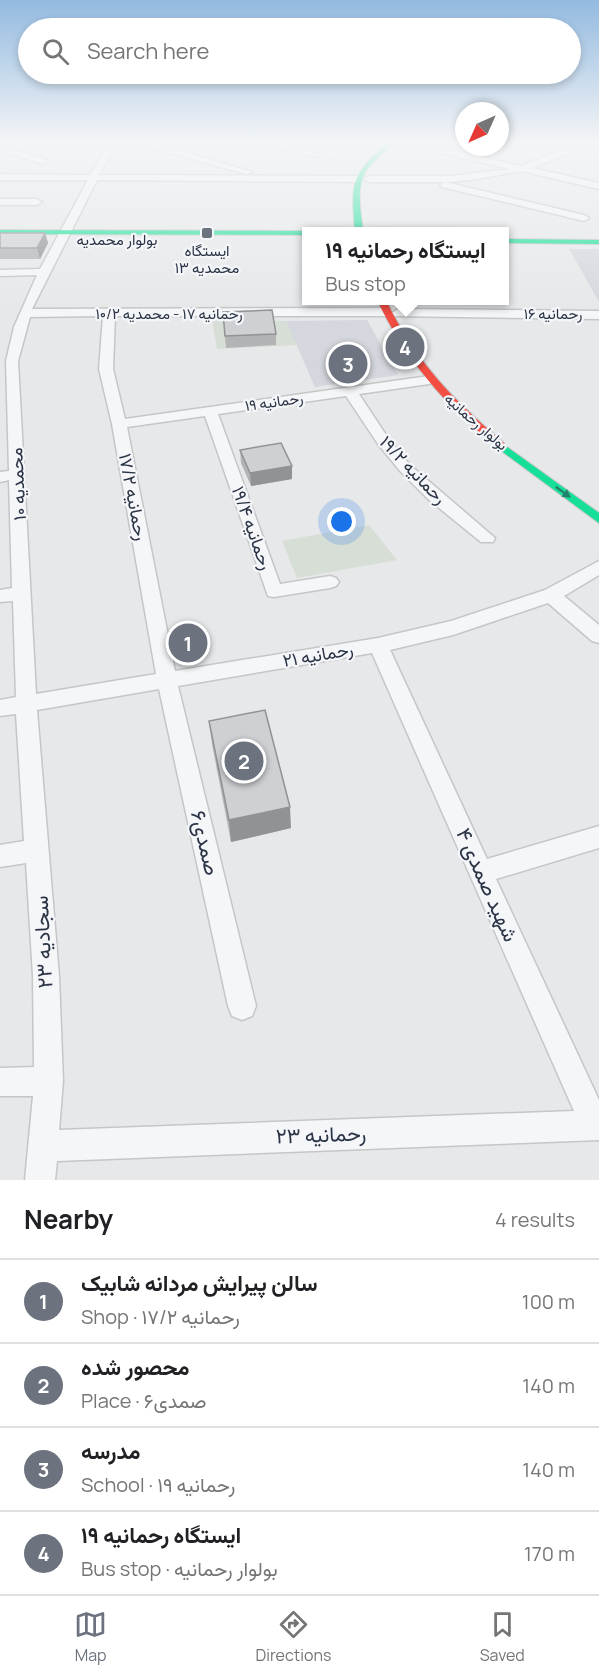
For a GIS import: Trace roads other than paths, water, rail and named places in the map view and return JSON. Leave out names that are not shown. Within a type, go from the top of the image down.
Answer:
[{"type":"main road","points":[[355,198],[364,227]]},
{"type":"main road","name":"بولوار محمدیه","points":[[0,232],[64,236]]},
{"type":"main road","name":"بولوار محمدیه","points":[[0,239],[64,236],[302,234]]},
{"type":"main road","points":[[509,234],[599,234]]},
{"type":"main road","points":[[509,234],[599,242]]},
{"type":"main road","name":"بولوار رحمانیه","points":[[389,306],[405,347],[429,380],[460,410],[528,467],[599,519]]},
{"type":"main road","name":"بولوار رحمانیه","points":[[389,306],[425,355],[472,406],[540,462],[599,504]]},
{"type":"street","name":"محمدیه ۱۰","points":[[26,704],[18,474],[6,387],[15,336],[44,272],[82,198]]},
{"type":"street","points":[[503,198],[584,218]]},
{"type":"street","points":[[0,202],[37,202]]},
{"type":"street","points":[[0,273],[44,272]]},
{"type":"street","name":"رحمانیه ۱۷ - محمدیه ۱۰/۲","points":[[25,313],[109,314],[389,306]]},
{"type":"street","name":"رحمانیه ۱۶","points":[[389,306],[599,315]]},
{"type":"street","name":"رحمانیه ۱۷/۲","points":[[109,314],[106,369],[119,424],[168,680]]},
{"type":"street","name":"رحمانیه ۱۹","points":[[119,424],[429,380]]},
{"type":"street","name":"رحمانیه ۱۹/۲","points":[[351,392],[375,431],[406,468],[455,514],[487,538]]},
{"type":"street","name":"رحمانیه ۱۹/۴","points":[[210,411],[274,591],[330,582]]},
{"type":"street","points":[[0,477],[18,474]]},
{"type":"street","name":"رحمانیه ۲۱","points":[[0,708],[378,645],[453,628],[550,595],[599,567]]},
{"type":"street","points":[[0,596],[23,593]]},
{"type":"street","points":[[550,595],[599,636]]},
{"type":"street","name":"شهید صمدی ۴","points":[[378,645],[597,1125]]},
{"type":"street","name":"صمدی۶","points":[[168,680],[242,1006]]},
{"type":"street","name":"سجادیه ۲۳","points":[[26,704],[46,976],[49,1081],[40,1180]]},
{"type":"street","points":[[481,872],[599,837]]},
{"type":"street","points":[[0,856],[38,850]]},
{"type":"street","points":[[0,1082],[49,1081]]},
{"type":"street","name":"رحمانیه ۲۳","points":[[43,1146],[597,1125]]},
{"type":"place","name":"ایستگاه محمدیه ۱۳","points":[[207,233]]},
{"type":"place","name":"ایستگاه رحمانیه ۱۹","points":[[405,347]]},
{"type":"place","name":"مدرسه","points":[[348,364]]},
{"type":"place","name":"سالن پیرایش مردانه شابیک","points":[[188,643]]},
{"type":"place","name":"محصور شده","points":[[244,761]]}]
